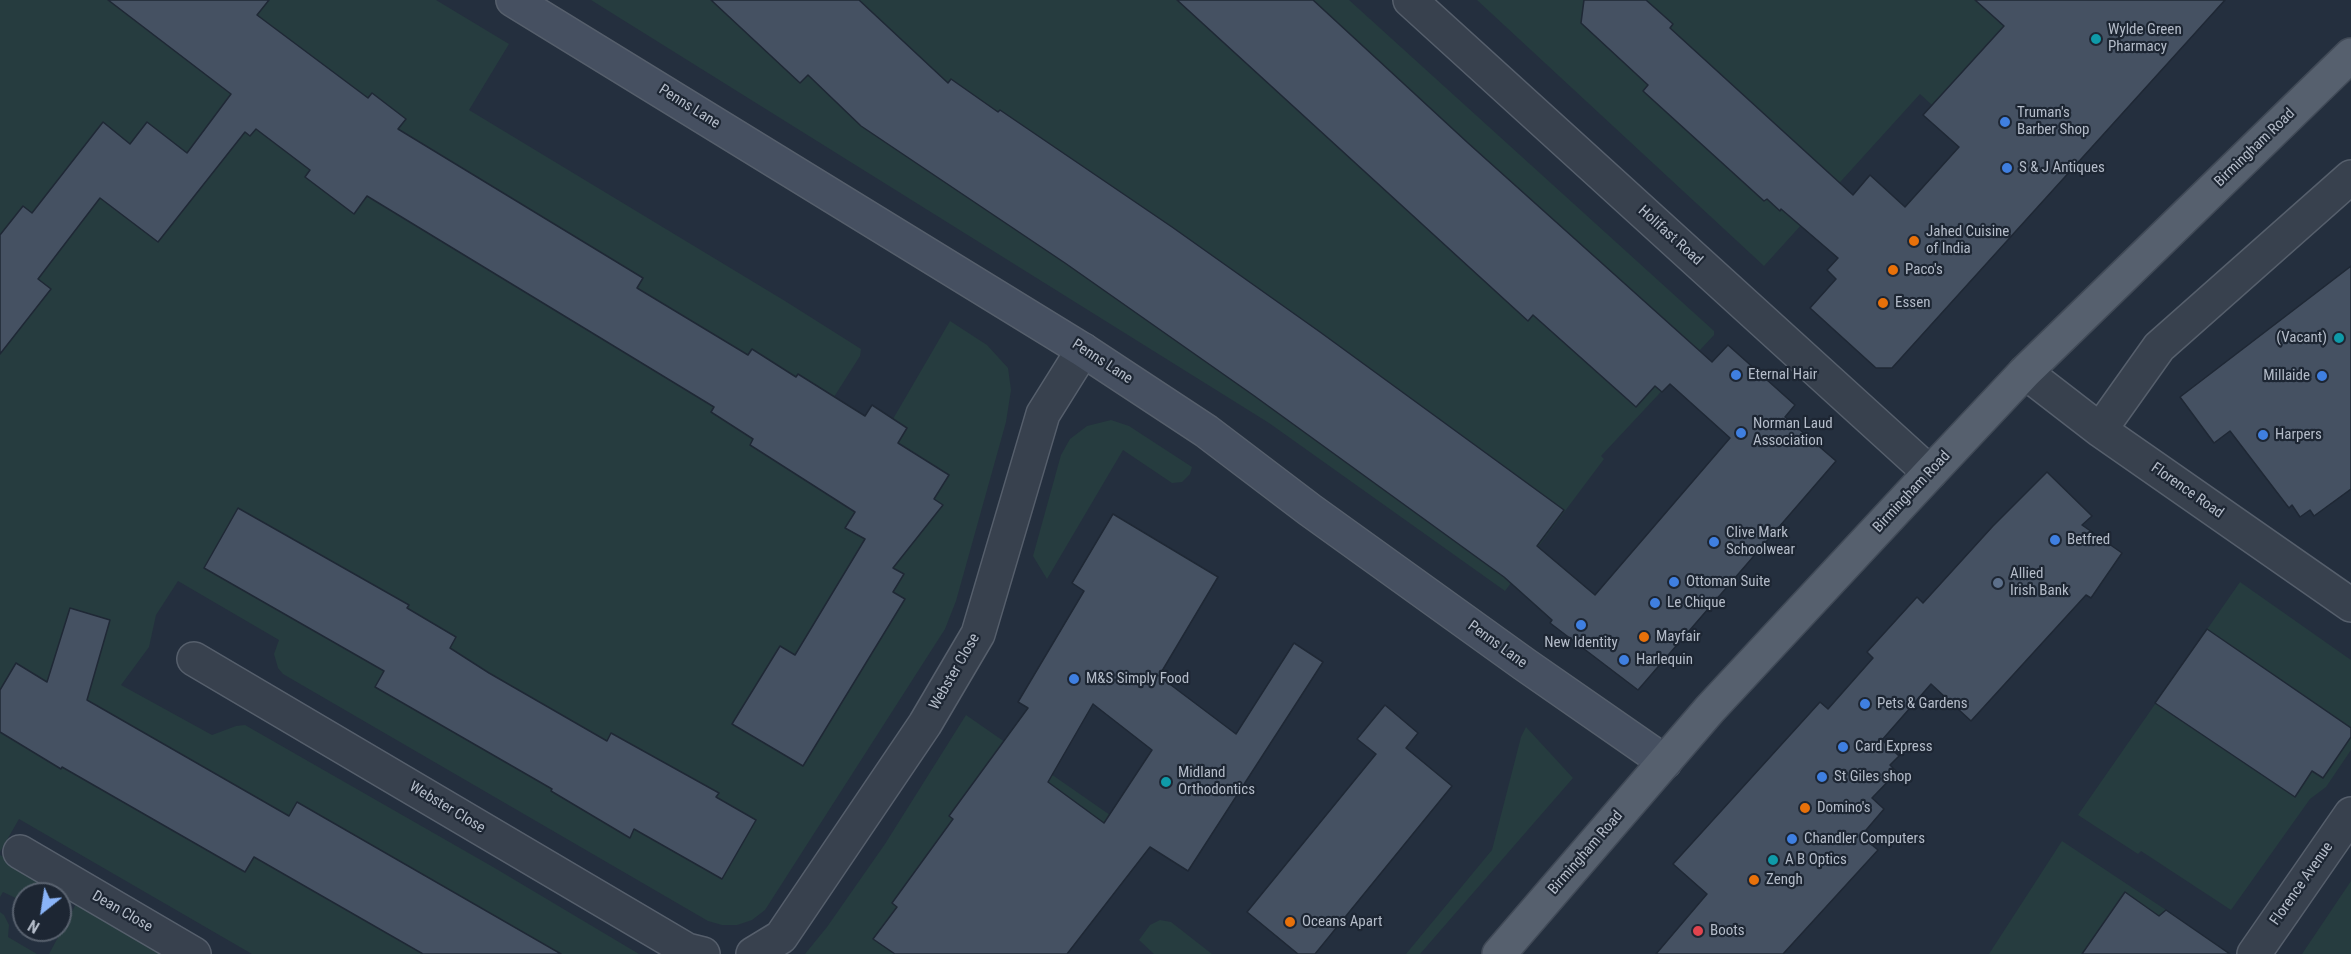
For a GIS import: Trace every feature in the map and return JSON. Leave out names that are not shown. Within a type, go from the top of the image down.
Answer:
[{"type":"main road","name":"Penns Lane","points":[[513,0],[1083,350],[1206,431],[1310,510],[1665,762]]},
{"type":"main road","name":"Birmingham Road","points":[[1499,954],[1710,709],[2025,372],[2351,55]]},
{"type":"street","name":"Holifast Road","points":[[1410,0],[1930,473]]},
{"type":"street","points":[[2100,430],[2159,347],[2351,177]]},
{"type":"street","name":"Webster Close","points":[[753,954],[781,937],[925,724],[978,634],[1043,414],[1083,350]]},
{"type":"street","name":"Florence Road","points":[[2025,372],[2100,430],[2351,605]]},
{"type":"street","name":"Webster Close","points":[[194,659],[677,944],[702,954]]},
{"type":"street","name":"Florence Avenue","points":[[2254,954],[2351,814]]},
{"type":"street","name":"Dean Close","points":[[20,852],[194,954]]},
{"type":"green space","points":[[0,0],[436,0],[509,44],[469,110],[861,349],[860,356],[827,408],[829,393],[798,374],[789,388],[777,365],[751,349],[711,412],[753,439],[750,445],[815,486],[882,469],[845,528],[897,558],[942,505],[934,499],[949,475],[898,443],[893,419],[950,321],[987,345],[1008,368],[1011,390],[1006,422],[956,601],[945,629],[765,910],[752,920],[737,925],[722,925],[708,921],[283,674],[278,668],[274,654],[279,640],[178,581],[156,615],[149,647],[121,685],[212,735],[245,725],[493,867],[639,954],[252,954],[19,819],[0,852]],"holes":[[[70,608],[110,620],[99,656],[59,644]]]},
{"type":"green space","points":[[591,0],[1349,0],[1714,331],[1714,335],[1601,456],[1604,459],[1505,591],[1269,423]]},
{"type":"green space","points":[[1477,0],[2010,0],[1994,17],[2005,27],[1932,105],[1920,94],[1764,266]]},
{"type":"green space","points":[[1111,420],[1129,426],[1192,467],[1190,474],[1182,482],[1172,483],[1123,450],[1047,579],[1033,556],[1061,455],[1070,439],[1087,426]]},
{"type":"green space","points":[[2240,582],[2351,660],[2351,750],[2326,787],[2310,799],[2231,910],[2141,851],[2138,854],[2078,815]]},
{"type":"green space","points":[[966,715],[1110,815],[1021,954],[805,954],[827,927],[885,844]]},
{"type":"green space","points":[[1526,727],[1573,778],[1420,954],[1406,954],[1492,850],[1521,737]]},
{"type":"green space","points":[[2062,841],[2166,910],[2229,954],[1989,954]]},
{"type":"green space","points":[[0,855],[42,879],[42,882],[12,882],[12,896],[3,892],[0,897]]},
{"type":"green space","points":[[2351,881],[2351,954],[2302,954]]},
{"type":"green space","points":[[76,904],[168,954],[49,954],[55,942],[72,942],[72,911]]},
{"type":"green space","points":[[0,912],[9,925],[8,937],[12,942],[17,942],[37,954],[0,954]]},
{"type":"green space","points":[[1160,920],[1171,922],[1212,954],[1154,954],[1139,940],[1150,925]]},
{"type":"building","points":[[108,0],[269,0],[257,15],[368,98],[372,93],[406,119],[398,129],[643,278],[637,288],[748,355],[752,349],[796,377],[798,374],[865,416],[872,405],[907,428],[898,443],[949,475],[934,499],[943,505],[893,568],[904,574],[893,592],[905,599],[803,766],[732,724],[780,646],[795,655],[865,539],[845,528],[855,512],[750,445],[753,439],[711,412],[714,407],[367,196],[354,214],[305,177],[310,170],[256,129],[250,136],[245,132],[158,242],[100,198],[38,279],[51,289],[0,354],[0,235],[23,206],[32,213],[103,122],[130,144],[147,122],[187,153],[231,94]]},
{"type":"building","points":[[711,0],[859,0],[948,83],[951,79],[998,112],[1000,110],[1172,227],[1564,510],[1537,546],[1595,595],[1730,438],[1670,384],[1662,392],[1655,386],[1636,407],[1533,315],[1528,321],[1177,0],[1313,0],[1712,362],[1728,345],[1795,405],[1785,417],[1836,461],[1638,690],[1550,623],[1552,620],[1504,577],[1253,395],[1065,263],[861,126],[808,75],[800,83]]},
{"type":"building","points":[[1584,0],[1646,0],[1673,24],[1670,28],[1853,195],[1870,175],[1905,207],[1959,147],[1923,115],[2004,26],[1975,0],[2225,0],[1892,368],[1876,368],[1810,308],[1836,279],[1827,270],[1838,258],[1781,209],[1780,211],[1767,199],[1764,201],[1643,91],[1648,85],[1581,23]]},
{"type":"building","points":[[2351,266],[2351,489],[2314,516],[2310,510],[2300,517],[2292,505],[2289,508],[2230,431],[2214,443],[2180,397]]},
{"type":"building","points":[[2047,472],[2092,516],[2082,525],[2122,553],[2091,598],[2086,595],[1971,721],[1931,684],[1882,740],[1899,756],[1890,765],[1897,772],[1872,798],[1884,809],[1861,836],[1878,850],[1783,954],[1656,954],[1707,894],[1673,864],[1820,702],[1828,709],[1873,658],[1867,652],[1917,597],[1923,603],[1993,526]]},
{"type":"building","points":[[238,508],[409,605],[407,608],[456,637],[450,648],[489,673],[607,741],[611,733],[719,793],[716,797],[756,820],[722,879],[634,829],[630,838],[551,791],[552,789],[375,687],[384,671],[204,568]]},
{"type":"building","points":[[1113,514],[1218,577],[1159,676],[1236,734],[1294,643],[1323,662],[1188,871],[1150,847],[1067,954],[895,954],[873,939],[897,907],[892,903],[953,819],[949,816],[1028,708],[1018,702],[1084,591],[1072,583]],"holes":[[[1093,704],[1152,750],[1104,823],[1048,782]]]},
{"type":"building","points":[[70,608],[110,620],[87,700],[289,816],[297,802],[561,954],[423,954],[254,857],[245,872],[62,767],[61,769],[0,732],[0,690],[16,663],[47,682]]},
{"type":"building","points":[[2207,629],[2351,728],[2351,737],[2323,778],[2312,771],[2295,797],[2155,703]]},
{"type":"building","points":[[1385,705],[1418,733],[1406,748],[1452,786],[1315,954],[1298,954],[1247,912],[1376,754],[1357,739]]},
{"type":"building","points":[[2125,892],[2159,916],[2166,910],[2230,954],[2082,954]]},
{"type":"place","name":"Wylde Green Pharmacy","points":[[2096,39]]},
{"type":"place","name":"Truman's Barber Shop","points":[[2005,122]]},
{"type":"place","name":"S & J Antiques","points":[[2007,168]]},
{"type":"place","name":"Jahed Cuisine of India","points":[[1914,241]]},
{"type":"place","name":"Paco's","points":[[1893,270]]},
{"type":"place","name":"Essen","points":[[1883,303]]},
{"type":"place","name":"(Vacant)","points":[[2339,338]]},
{"type":"place","name":"Eternal Hair","points":[[1736,375]]},
{"type":"place","name":"Millaide","points":[[2322,376]]},
{"type":"place","name":"Norman Laud Association","points":[[1741,433]]},
{"type":"place","name":"Harpers","points":[[2263,435]]},
{"type":"place","name":"Betfred","points":[[2055,540]]},
{"type":"place","name":"Clive Mark Schoolwear","points":[[1714,542]]},
{"type":"place","name":"Ottoman Suite","points":[[1674,582]]},
{"type":"place","name":"Allied Irish Bank","points":[[1998,583]]},
{"type":"place","name":"Le Chique","points":[[1655,603]]},
{"type":"place","name":"New Identity","points":[[1581,625]]},
{"type":"place","name":"Mayfair","points":[[1644,637]]},
{"type":"place","name":"Harlequin","points":[[1624,660]]},
{"type":"place","name":"M&S Simply Food","points":[[1074,679]]},
{"type":"place","name":"Pets & Gardens","points":[[1865,704]]},
{"type":"place","name":"Card Express","points":[[1843,747]]},
{"type":"place","name":"St Giles shop","points":[[1822,777]]},
{"type":"place","name":"Midland Orthodontics","points":[[1166,782]]},
{"type":"place","name":"Domino's","points":[[1805,808]]},
{"type":"place","name":"Chandler Computers","points":[[1792,839]]},
{"type":"place","name":"A B Optics","points":[[1773,860]]},
{"type":"place","name":"Zengh","points":[[1754,880]]},
{"type":"place","name":"Oceans Apart","points":[[1290,922]]},
{"type":"place","name":"Boots","points":[[1698,931]]}]
